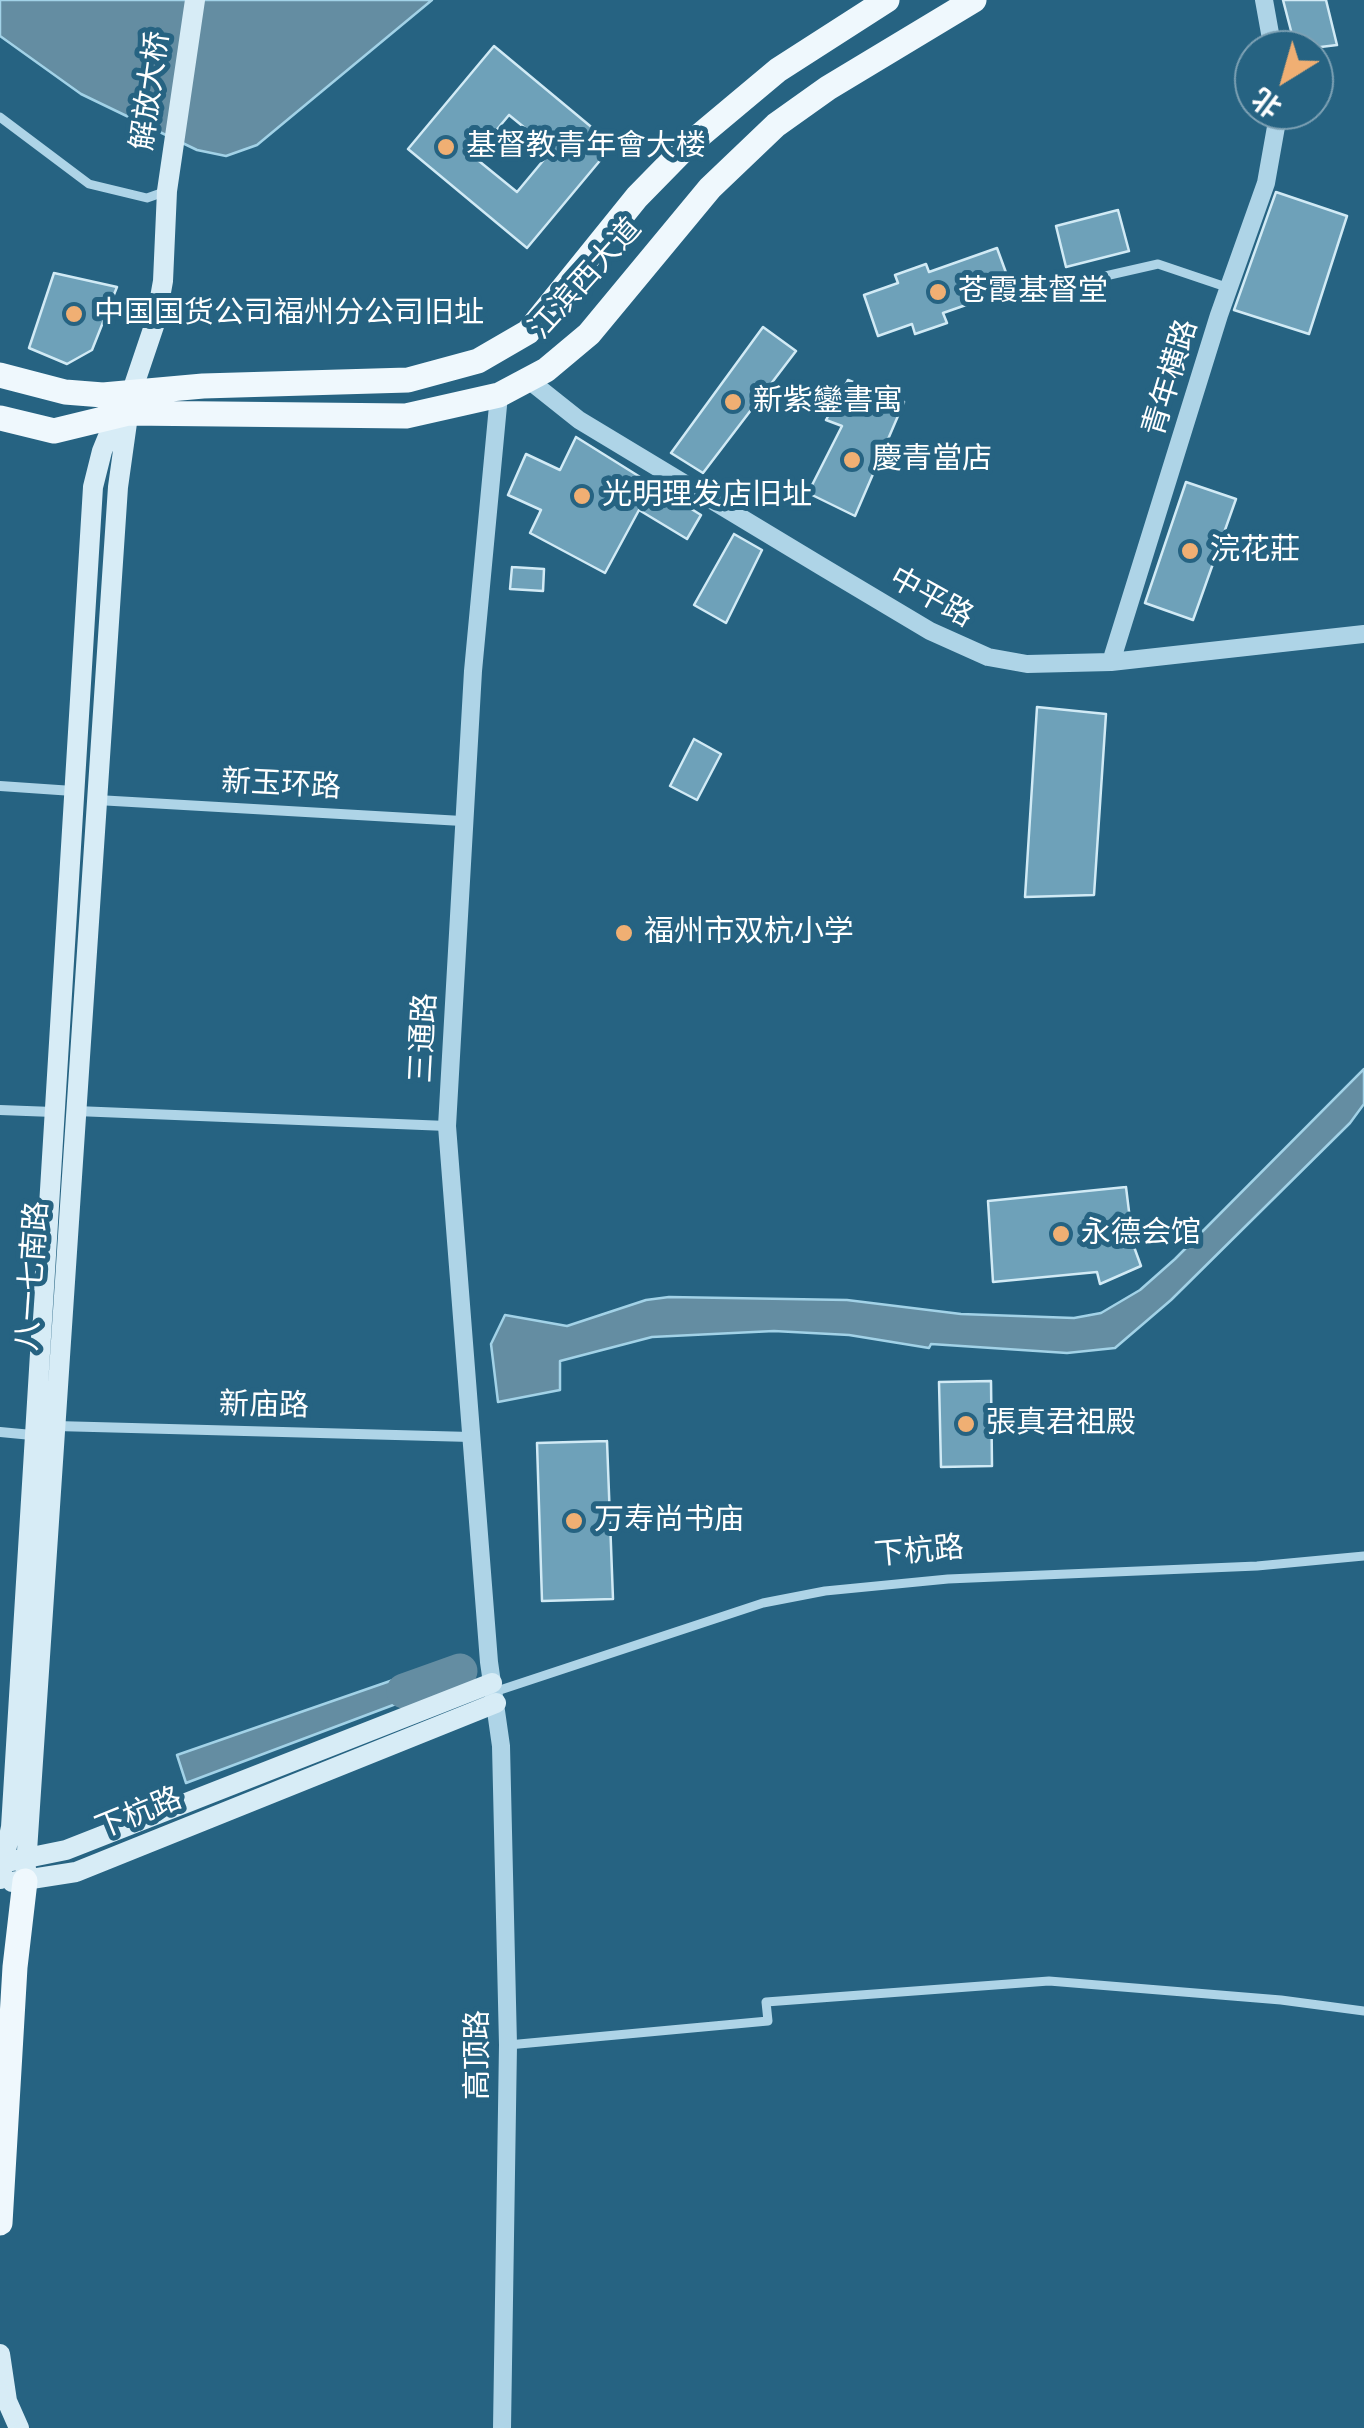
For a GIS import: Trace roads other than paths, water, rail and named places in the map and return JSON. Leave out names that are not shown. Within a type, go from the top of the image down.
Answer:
[{"type":"main road","name":"解放大桥","points":[[167,192],[195,0]]},
{"type":"main road","name":"江滨西大道","points":[[124,408],[203,386],[408,380],[440,374],[502,350],[528,332],[637,197],[686,147],[778,70],[888,0]]},
{"type":"main road","name":"江滨西大道","points":[[124,408],[406,416],[442,412],[530,381],[588,334],[710,188],[776,125],[828,88],[974,0]]},
{"type":"main road","name":"八一七南路","points":[[0,2223],[15,1967],[9,1871],[32,1434],[93,486],[156,320],[163,282],[167,192]]},
{"type":"main road","points":[[0,375],[124,408]]},
{"type":"main road","name":"八一七南路","points":[[9,1871],[55,1426],[124,408]]},
{"type":"main road","points":[[0,418],[54,430],[124,408]]},
{"type":"main road","name":"下杭路","points":[[9,1871],[76,1872],[494,1693]]},
{"type":"main road","points":[[0,2354],[7,2401],[20,2428]]},
{"type":"street","points":[[1264,0],[1269,30]]},
{"type":"street","points":[[0,117],[88,184],[148,198],[167,192]]},
{"type":"street","name":"青年横路","points":[[1111,662],[1228,288],[1271,164],[1276,130]]},
{"type":"street","points":[[1057,288],[1158,264],[1228,288]]},
{"type":"street","name":"中平路","points":[[530,381],[579,420],[951,642],[1008,662],[1111,662],[1364,634]]},
{"type":"street","name":"三通路","points":[[494,1693],[455,1280],[447,1126],[462,821],[499,395]]},
{"type":"street","points":[[0,786],[73,791]]},
{"type":"street","name":"新玉环路","points":[[97,800],[462,821]]},
{"type":"street","points":[[0,1110],[53,1112]]},
{"type":"street","points":[[76,1111],[447,1126]]},
{"type":"street","name":"新庙路","points":[[55,1426],[471,1437]]},
{"type":"street","points":[[0,1432],[32,1434]]},
{"type":"street","name":"下杭路","points":[[494,1693],[763,1603],[825,1591],[948,1579],[1364,1556]]},
{"type":"street","name":"高顶路","points":[[494,1693],[502,1746],[508,2044],[502,2428]]},
{"type":"street","points":[[508,2044],[768,2021],[766,2002],[1049,1982],[1281,2000],[1364,2012]]},
{"type":"water","points":[[0,0],[432,0],[257,145],[226,156],[197,150],[81,94],[0,36]]},
{"type":"water","points":[[1364,1069],[1364,1104],[1350,1123],[1171,1300],[1115,1348],[1067,1353],[931,1344],[929,1348],[849,1335],[774,1331],[652,1337],[560,1361],[560,1390],[498,1402],[491,1344],[505,1315],[567,1326],[646,1300],[669,1297],[847,1300],[961,1314],[1074,1318],[1101,1313],[1140,1290],[1175,1259]]},
{"type":"water","points":[[442,1663],[449,1684],[186,1783],[177,1755]]},
{"type":"waterway","points":[[404,1691],[460,1671]]},
{"type":"place","name":"基督教青年會大楼","points":[[446,147]]},
{"type":"place","name":"苍霞基督堂","points":[[938,292]]},
{"type":"place","name":"中国国货公司福州分公司旧址","points":[[74,314]]},
{"type":"place","name":"新紫鑾書寓","points":[[733,402]]},
{"type":"place","name":"慶青當店","points":[[852,460]]},
{"type":"place","name":"光明理发店旧址","points":[[582,496]]},
{"type":"place","name":"浣花莊","points":[[1190,551]]},
{"type":"place","name":"福州市双杭小学","points":[[624,933]]},
{"type":"place","name":"永德会馆","points":[[1061,1234]]},
{"type":"place","name":"張真君祖殿","points":[[966,1424]]},
{"type":"place","name":"万寿尚书庙","points":[[574,1521]]}]
